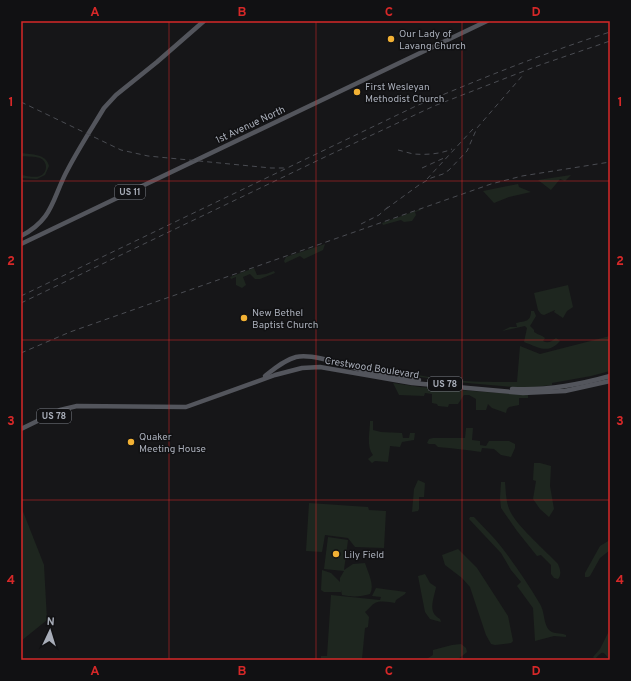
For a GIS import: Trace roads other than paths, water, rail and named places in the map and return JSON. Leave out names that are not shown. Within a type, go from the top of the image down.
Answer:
[{"type":"main road","points":[[21,236],[33,229],[51,209],[67,171],[104,108],[111,100],[204,21]]},
{"type":"main road","name":"1st Avenue North","points":[[21,244],[487,21]]},
{"type":"main road","name":"Crestwood Boulevard","points":[[262,379],[283,362],[297,357],[310,357],[391,376],[513,390],[554,388],[610,376]]},
{"type":"main road","name":"Crestwood Boulevard","points":[[262,379],[298,368],[316,367],[412,383],[524,393],[569,390],[610,381]]},
{"type":"main road","name":"US 78","points":[[21,430],[63,409],[81,405],[186,407],[262,379]]},
{"type":"railway","points":[[21,296],[416,106],[512,67],[610,32]]},
{"type":"railway","points":[[21,303],[434,106],[537,66],[610,41]]},
{"type":"railway","points":[[386,209],[419,185],[449,170],[467,151],[477,128],[523,75]]},
{"type":"railway","points":[[21,102],[121,150],[148,156],[284,168]]},
{"type":"railway","points":[[427,179],[473,129]]},
{"type":"railway","points":[[398,150],[414,154],[423,154],[438,153],[452,149]]},
{"type":"railway","points":[[422,168],[444,158]]},
{"type":"railway","points":[[21,353],[70,332],[491,184],[522,176],[610,162]]},
{"type":"railway","points":[[361,224],[379,215],[389,206]]},
{"type":"place","name":"Our Lady of Lavang Church","points":[[391,39]]},
{"type":"place","name":"First Wesleyan Methodist Church","points":[[357,92]]},
{"type":"place","name":"New Bethel Baptist Church","points":[[244,318]]},
{"type":"place","name":"Quaker Meeting House","points":[[131,442]]},
{"type":"place","name":"Lily Field","points":[[336,554]]}]
